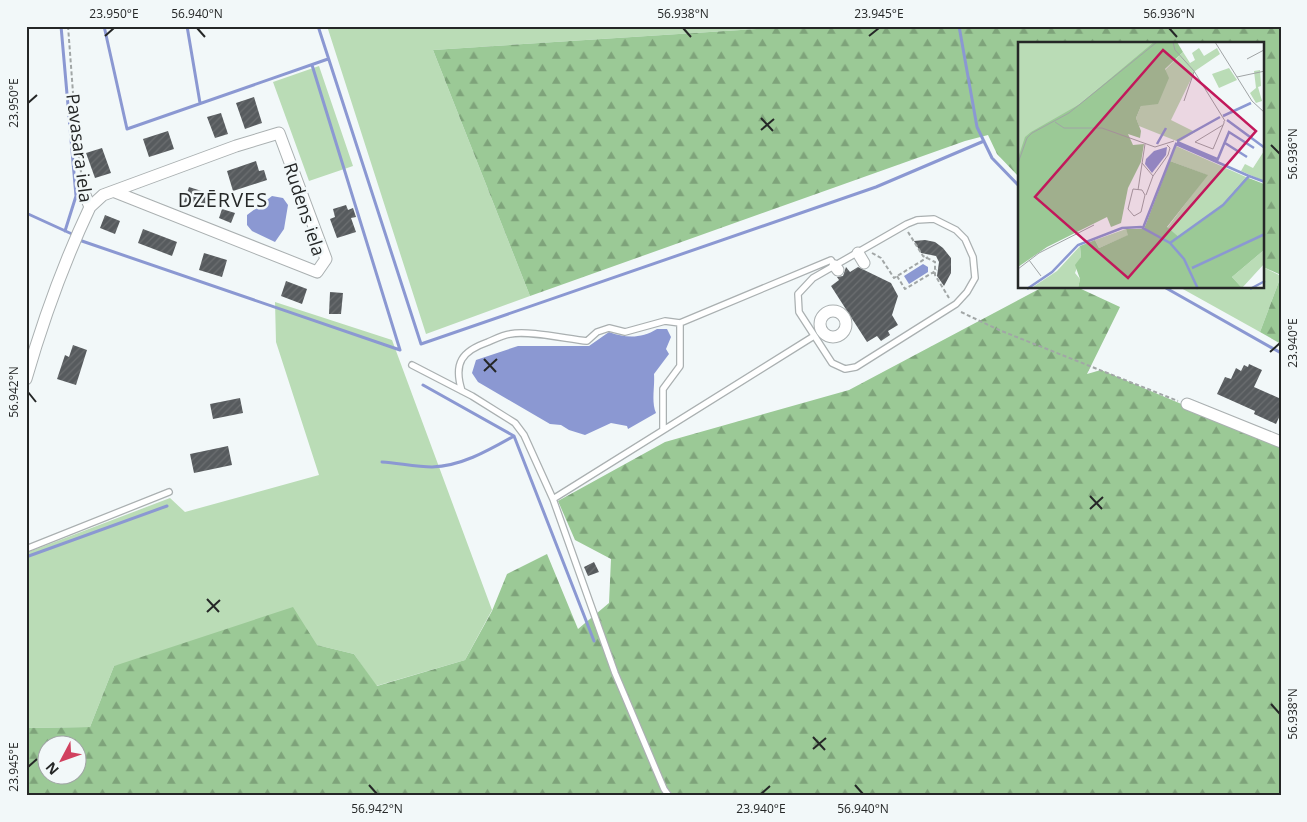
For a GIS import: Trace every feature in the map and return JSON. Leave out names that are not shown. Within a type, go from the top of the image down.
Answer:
[{"type":"street","name":"Rudens iela","points":[[90,207],[102,195],[115,192],[236,146],[279,133],[326,259],[317,272],[115,192]]},
{"type":"street","name":"Pavasara iela","points":[[26,379],[70,251],[90,207],[85,195]]},
{"type":"street","points":[[1187,404],[1281,442]]},
{"type":"lane","points":[[934,219],[947,224],[965,239],[973,257],[975,278],[967,292],[955,304],[856,367],[845,369],[832,363],[818,333],[799,312],[798,294],[813,278],[860,256],[904,226],[916,220],[934,219]]},
{"type":"lane","points":[[462,391],[458,376],[460,364],[465,354],[472,348],[510,334],[587,341],[597,332],[608,328],[625,332],[665,321],[680,323],[831,260],[836,268]]},
{"type":"lane","points":[[663,430],[663,389],[680,366],[680,323]]},
{"type":"lane","points":[[553,499],[818,333]]},
{"type":"lane","points":[[412,365],[462,391],[515,423],[524,435],[553,499],[615,673],[664,789],[670,796]]},
{"type":"lane","points":[[26,549],[169,492]]},
{"type":"path","name":"Pavasara iela","points":[[68,26],[77,146],[85,195]]},
{"type":"path","points":[[904,226],[923,256],[935,262],[937,270],[935,276],[962,314],[1187,404]]},
{"type":"path","points":[[860,256],[873,253],[882,258],[894,278],[928,257]]},
{"type":"path","points":[[897,276],[905,289],[937,270]]},
{"type":"green space","points":[[327,26],[802,26],[433,50],[530,296],[426,334]]},
{"type":"green space","points":[[802,26],[1281,26],[1281,275],[1264,267],[1264,42],[1018,42],[1018,176],[997,154],[988,135],[965,141],[530,296],[433,50]]},
{"type":"green space","points":[[319,66],[353,166],[309,181],[273,82]]},
{"type":"green space","points":[[1264,268],[1281,276],[1260,332],[1183,289],[1264,289]]},
{"type":"green space","points":[[1281,276],[1281,344],[1260,332]]},
{"type":"green space","points":[[1039,289],[1081,289],[1120,307],[1087,374],[1101,370],[1281,446],[1281,796],[26,796],[26,728],[90,727],[114,666],[293,607],[317,645],[354,654],[377,686],[465,660],[492,611],[507,574],[547,554],[578,629],[609,603],[611,559],[575,540],[558,501],[665,442],[849,390]]},
{"type":"green space","points":[[275,302],[392,340],[492,610],[465,660],[376,686],[354,654],[317,645],[114,666],[90,727],[26,728],[26,553],[170,498],[185,512],[319,475],[276,342]]},
{"type":"water","points":[[272,196],[283,198],[288,205],[284,229],[275,242],[252,231],[247,225],[247,215]]},
{"type":"water","points":[[923,264],[928,267],[928,272],[909,284],[904,276]]},
{"type":"water","points":[[657,329],[667,329],[671,337],[666,349],[669,354],[654,374],[653,399],[656,413],[628,429],[627,426],[611,423],[585,435],[569,430],[561,425],[550,424],[478,382],[472,373],[476,360],[518,346],[589,346],[609,332],[639,336]]},
{"type":"building","points":[[254,97],[262,123],[245,129],[236,103]]},
{"type":"building","points":[[221,113],[228,134],[215,138],[207,117]]},
{"type":"building","points":[[168,131],[174,149],[149,157],[143,139]]},
{"type":"building","points":[[102,148],[111,173],[95,178],[86,153]]},
{"type":"building","points":[[256,161],[259,171],[264,170],[267,180],[233,191],[227,171]]},
{"type":"building","points":[[189,187],[217,196],[205,200],[208,202],[206,209],[184,202]]},
{"type":"building","points":[[346,205],[348,210],[353,208],[356,217],[351,218],[356,232],[337,238],[330,219],[335,217],[333,209]]},
{"type":"building","points":[[222,209],[235,213],[231,223],[219,218]]},
{"type":"building","points":[[105,215],[120,221],[115,234],[100,228]]},
{"type":"building","points":[[143,229],[177,242],[172,256],[138,243]]},
{"type":"building","points":[[925,240],[935,242],[951,258],[951,273],[944,286],[937,276],[939,262],[936,256],[921,253],[914,241]]},
{"type":"building","points":[[204,253],[227,260],[222,277],[199,270]]},
{"type":"building","points":[[846,267],[850,272],[858,267],[891,283],[898,296],[892,315],[898,325],[888,331],[890,335],[881,341],[877,336],[867,342],[831,286],[839,280],[837,277],[843,276]]},
{"type":"building","points":[[286,281],[307,289],[302,304],[281,296]]},
{"type":"building","points":[[330,292],[343,293],[341,314],[329,314]]},
{"type":"building","points":[[73,345],[87,350],[76,385],[57,379],[65,355],[69,357]]},
{"type":"building","points":[[1249,364],[1262,370],[1254,387],[1281,399],[1281,413],[1276,424],[1254,414],[1255,411],[1217,394],[1225,377],[1231,379],[1236,368],[1241,371],[1244,365],[1248,367]]},
{"type":"building","points":[[240,398],[243,413],[213,419],[210,404]]},
{"type":"building","points":[[228,446],[232,465],[194,473],[190,454]]},
{"type":"building","points":[[594,562],[599,572],[588,576],[584,567]]},
{"type":"waterway","points":[[61,26],[76,196],[65,231]]},
{"type":"waterway","points":[[104,26],[127,129],[328,59]]},
{"type":"waterway","points":[[187,26],[200,103]]},
{"type":"waterway","points":[[318,26],[421,344],[876,187],[984,141]]},
{"type":"waterway","points":[[959,26],[977,127],[992,158],[1018,185]]},
{"type":"waterway","points":[[312,65],[400,350]]},
{"type":"waterway","points":[[26,213],[72,234]]},
{"type":"waterway","points":[[79,240],[400,350]]},
{"type":"waterway","points":[[1168,289],[1281,353]]},
{"type":"waterway","points":[[423,385],[514,436],[594,641]]},
{"type":"waterway","points":[[382,462],[426,467],[454,464],[495,447],[514,436]]},
{"type":"waterway","points":[[26,557],[167,506]]},
{"type":"district","name":"DZĒRVES","points":[[223,199]]}]
